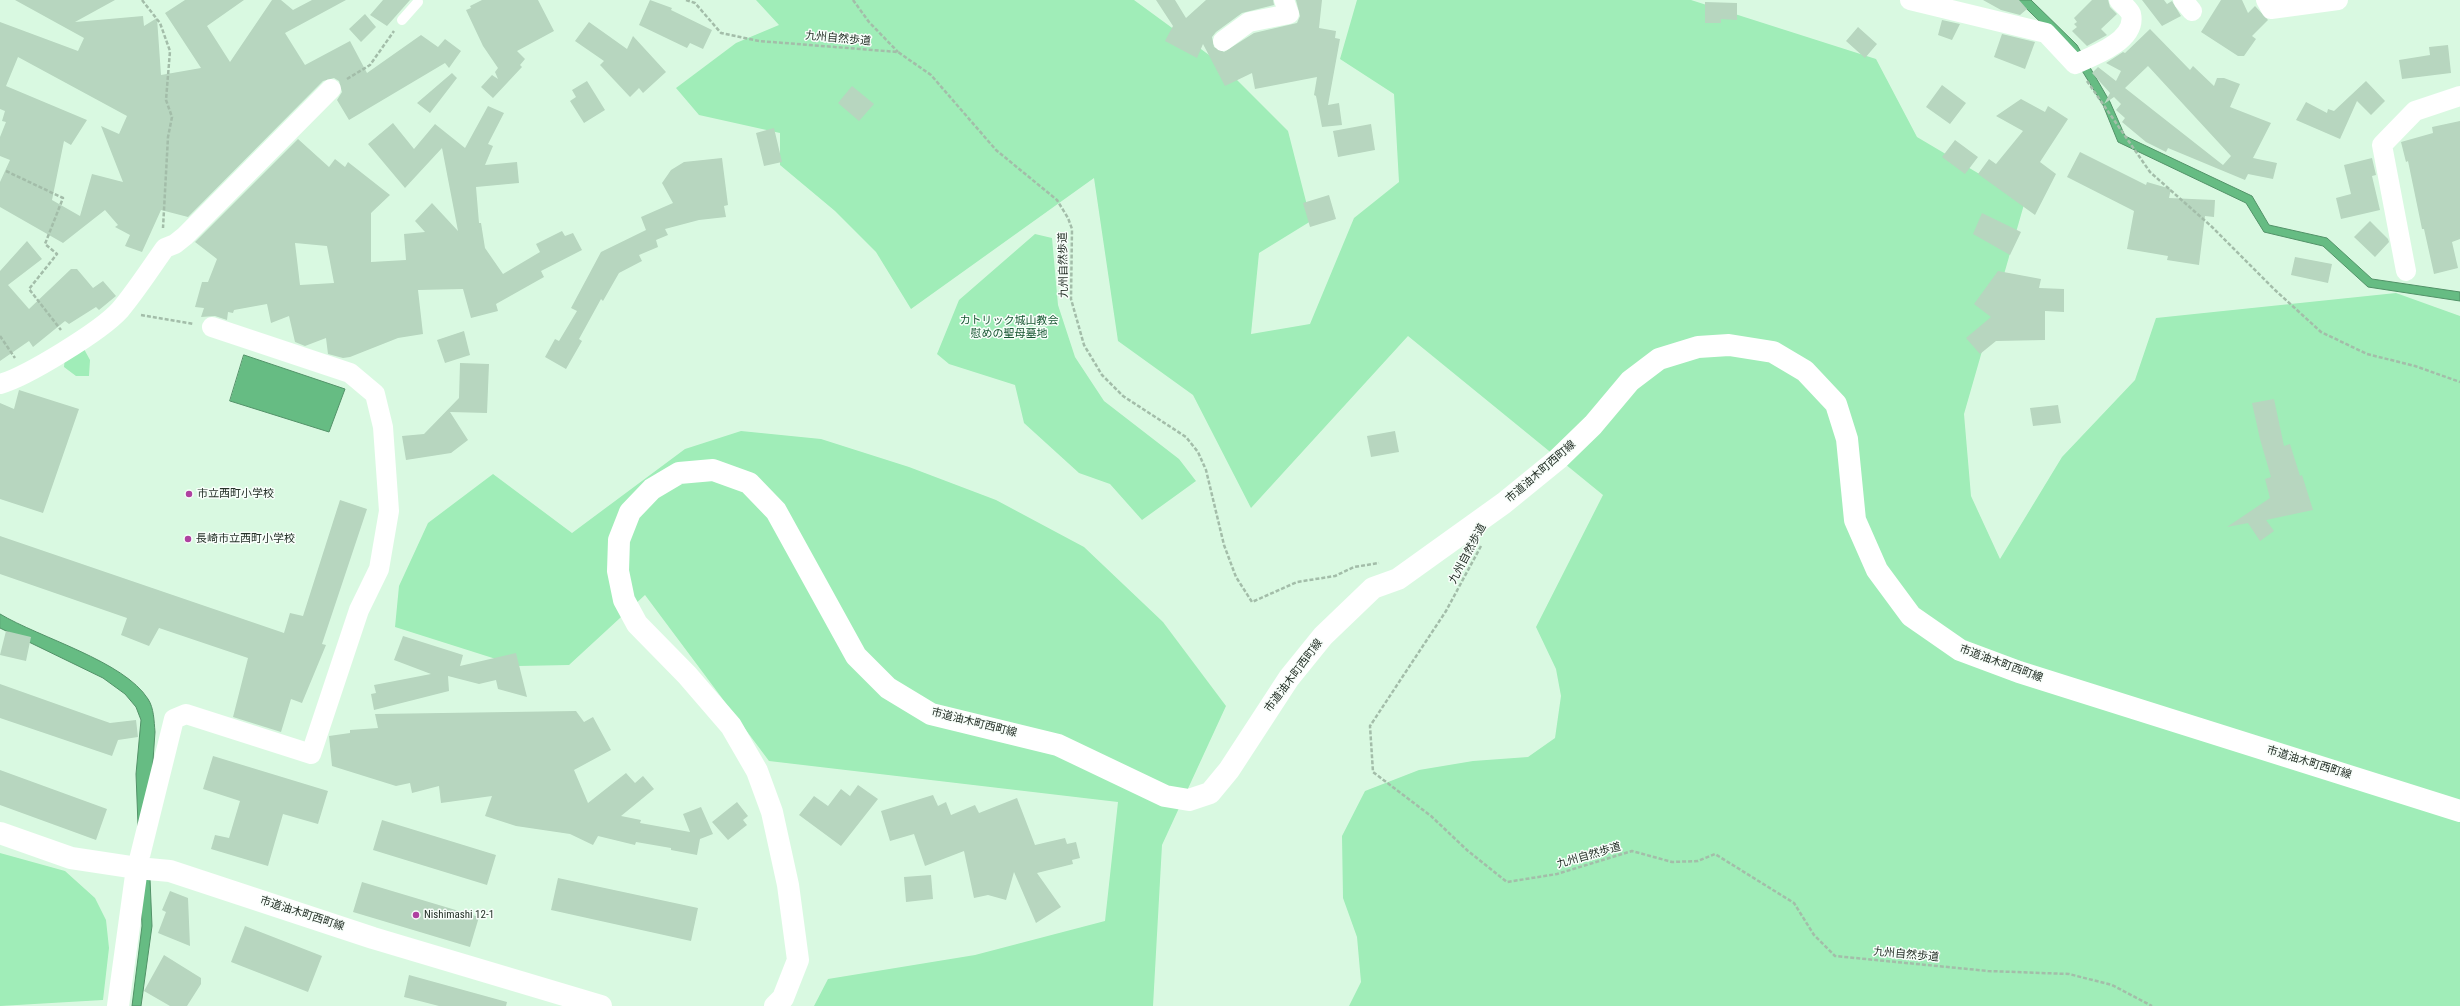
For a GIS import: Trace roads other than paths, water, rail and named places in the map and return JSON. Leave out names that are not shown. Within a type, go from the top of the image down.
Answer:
[{"type":"street","points":[[1223,41],[1249,22],[1289,14],[1284,0]]},
{"type":"street","points":[[1912,0],[2046,33],[2075,64],[2110,48],[2128,32],[2131,23],[2130,12],[2119,0]]},
{"type":"street","points":[[2266,0],[2271,9],[2338,0]]},
{"type":"street","points":[[0,384],[26,373],[73,344],[119,311],[165,248],[175,244],[185,236],[331,89]]},
{"type":"street","points":[[2406,271],[2382,145],[2416,111],[2460,96]]},
{"type":"street","points":[[118,1006],[137,868],[174,719],[186,714],[311,754],[359,610],[379,569],[389,511],[383,427],[375,394],[350,373],[212,326]]},
{"type":"street","name":"市道油木町西町線","points":[[775,1006],[783,998],[798,960],[788,885],[772,812],[757,771],[731,726],[687,675],[637,624],[624,600],[618,571],[619,540],[630,512],[652,489],[679,473],[713,470],[749,483],[776,511],[856,656],[888,688],[931,714],[1058,745],[1165,796],[1189,800],[1210,793],[1229,770],[1289,678],[1323,636],[1373,588],[1398,579],[1504,504],[1558,459],[1593,425],[1630,381],[1659,359],[1698,347],[1729,345],[1773,352],[1805,371],[1836,404],[1847,439],[1855,520],[1877,570],[1912,616],[1960,650],[2019,672],[2460,811]]},
{"type":"street","name":"市道油木町西町線","points":[[0,833],[71,858],[137,868],[170,870],[373,938],[602,1006]]},
{"type":"lane","points":[[402,20],[418,2]]},
{"type":"place","name":"市立西町小学校","points":[[189,494]]},
{"type":"place","name":"長崎市立西町小学校","points":[[188,539]]},
{"type":"place","name":"Nishimashi 12-1","points":[[416,915]]},
{"type":"park label","name":"カトリック城山教会 慰めの聖母墓地","points":[[1009,327]]}]
